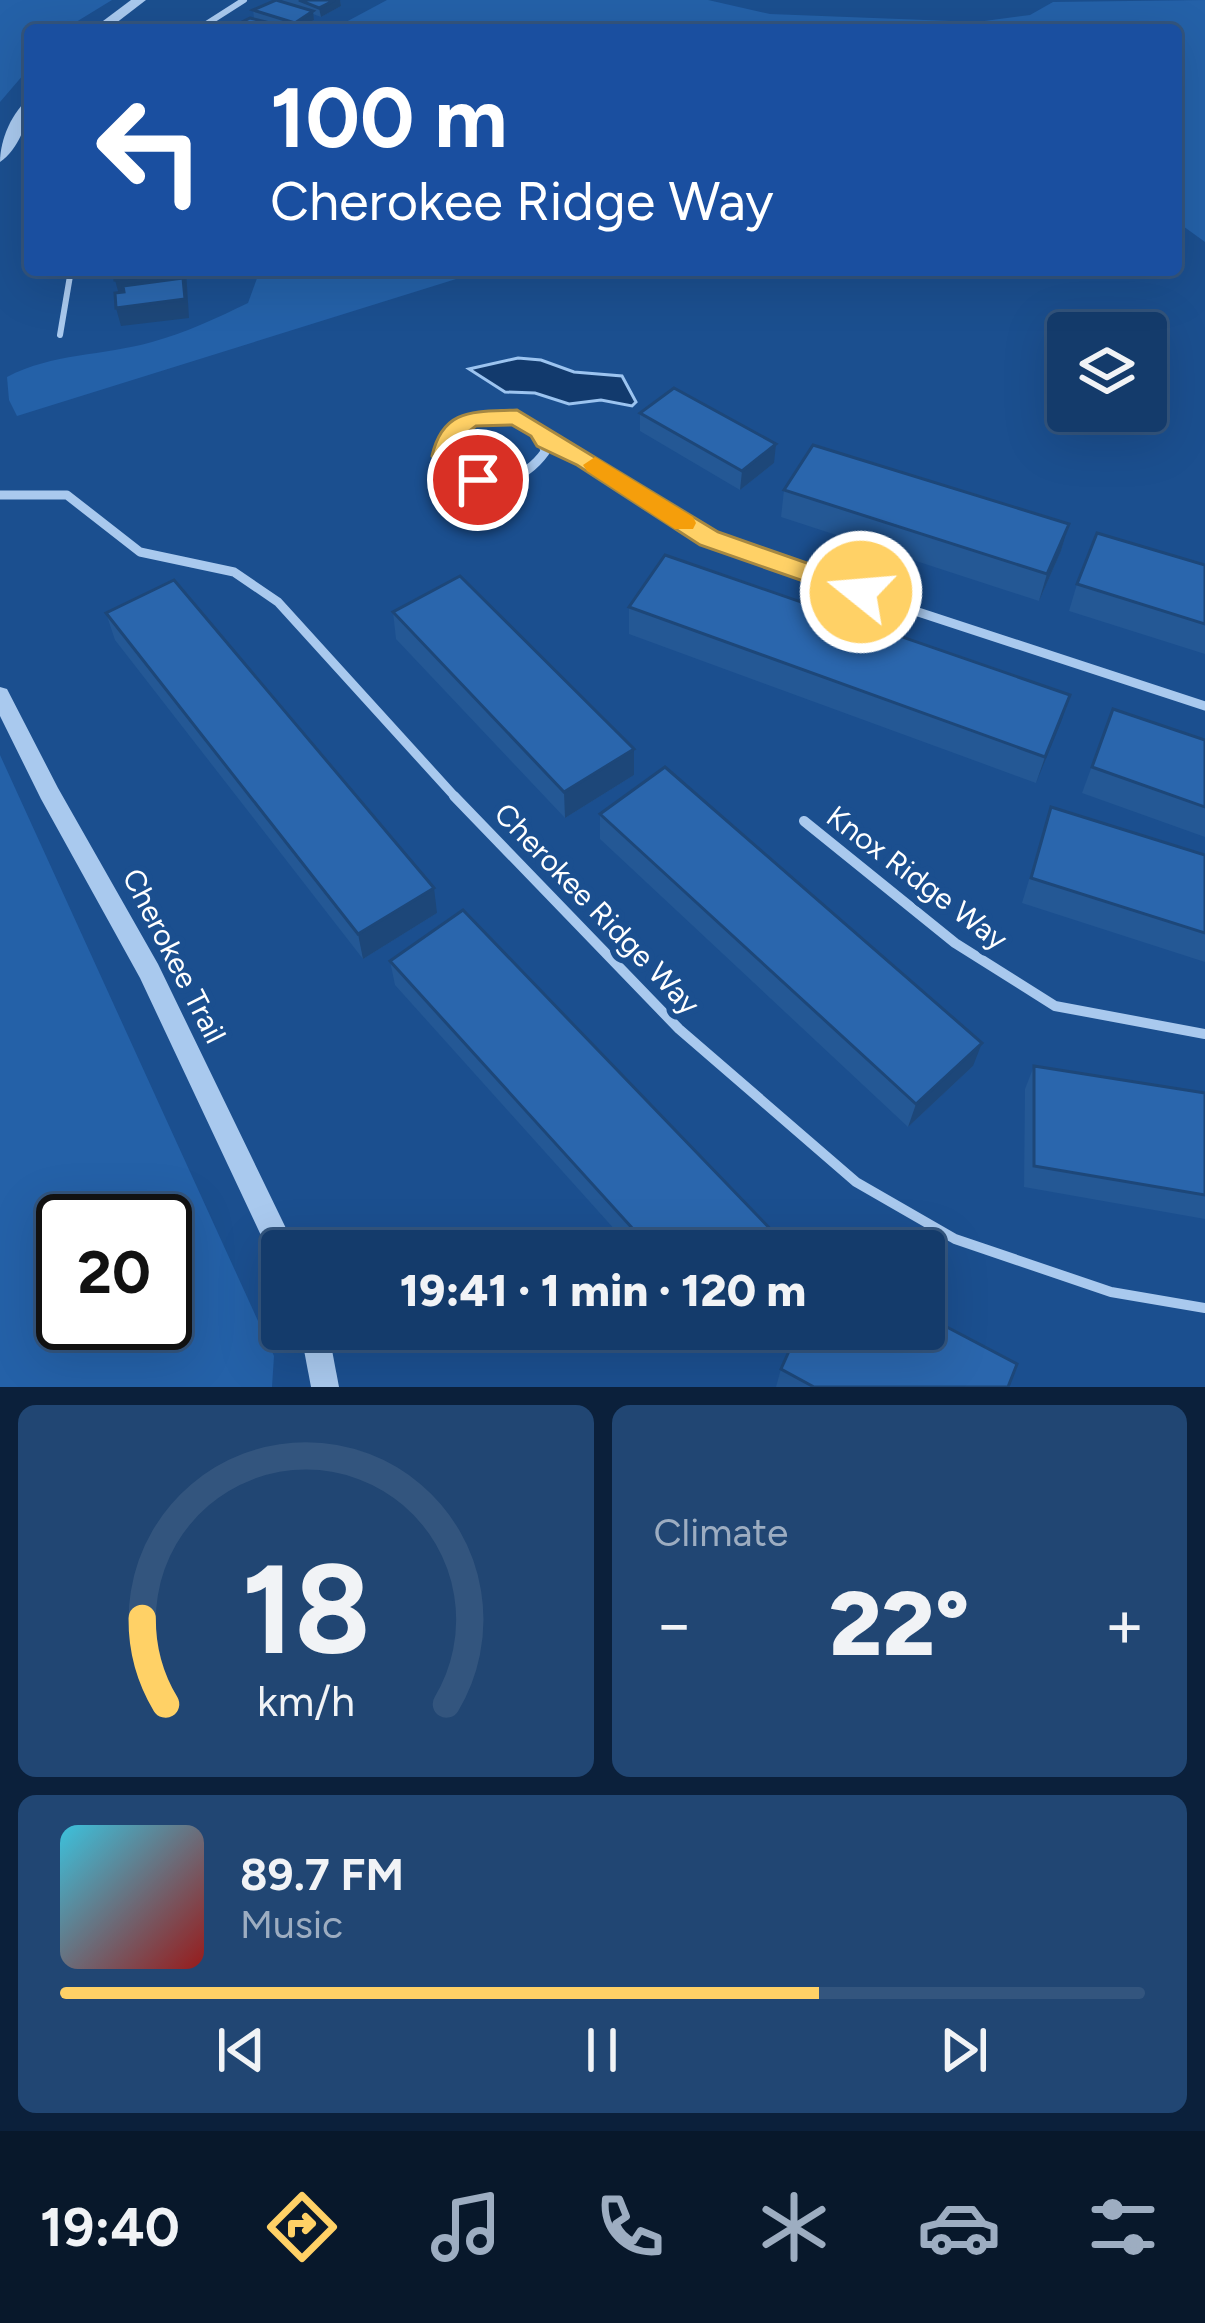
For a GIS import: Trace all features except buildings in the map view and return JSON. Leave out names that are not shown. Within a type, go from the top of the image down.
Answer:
[{"type":"street","points":[[106,24],[139,0]]},
{"type":"street","points":[[0,158],[24,113]]},
{"type":"street","name":"Cherokee Trail","points":[[0,694],[49,793],[149,971],[273,1230]]},
{"type":"street","points":[[318,1350],[325,1387]]},
{"type":"lane","points":[[206,24],[244,0]]},
{"type":"lane","points":[[60,335],[70,276]]},
{"type":"lane","points":[[545,441],[539,463],[513,479],[495,482],[462,475],[444,456],[444,445],[458,426],[486,415],[530,423],[545,441],[586,459],[709,538],[784,568],[1205,706]]},
{"type":"lane","name":"Cherokee Ridge Way","points":[[0,495],[67,495],[140,551],[234,572],[278,602],[519,867],[663,1013],[856,1182],[955,1239],[1112,1292],[1205,1308]]},
{"type":"lane","name":"Knox Ridge Way","points":[[804,821],[955,944],[1055,1006],[1205,1034]]},
{"type":"shaded area","points":[[0,0],[112,0],[73,24],[24,24],[24,74],[0,102]]},
{"type":"shaded area","points":[[387,0],[708,0],[770,14],[977,22],[1030,15],[1053,2],[1205,0],[1205,242],[1182,225],[1182,24],[342,24]]},
{"type":"shaded area","points":[[258,276],[466,276],[17,416],[9,400],[7,377],[24,369],[134,347],[201,325],[248,303]]},
{"type":"shaded area","points":[[518,358],[541,360],[574,372],[622,376],[636,402],[632,406],[601,400],[569,404],[535,393],[505,392],[469,369]]},
{"type":"shaded area","points":[[0,755],[261,1327],[261,1350],[271,1350],[274,1356],[272,1387],[0,1387]]},
{"type":"slow traffic","points":[[595,465],[684,523]]},
{"type":"route","points":[[478,480],[462,475],[444,456],[448,435],[486,415],[517,417],[540,431],[545,441],[586,459],[709,538],[861,592]]}]
